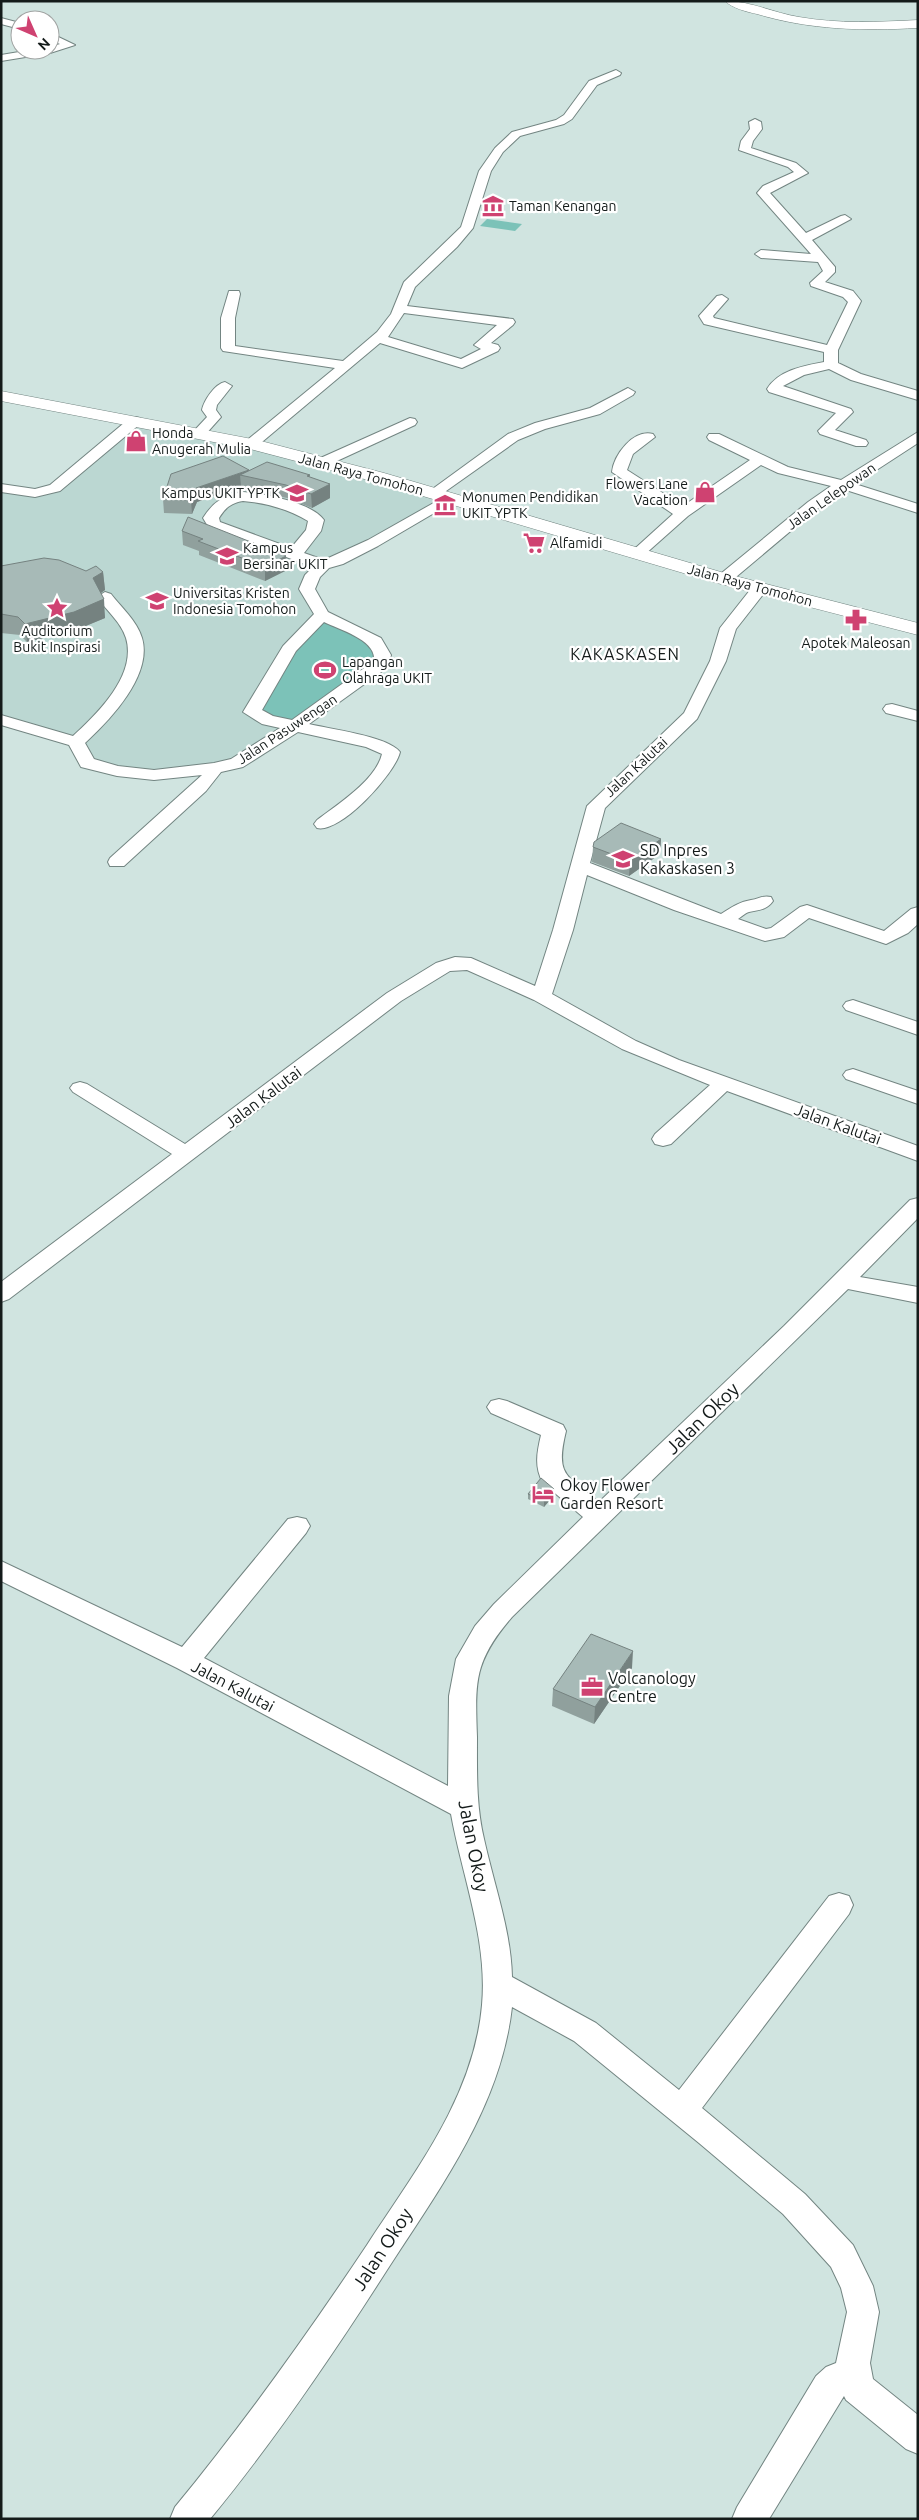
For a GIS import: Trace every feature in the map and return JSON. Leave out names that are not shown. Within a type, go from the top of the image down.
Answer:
[{"type":"main road","points":[[731,1],[773,16],[822,26],[851,27],[918,24]]},
{"type":"main road","name":"Jalan Raya Tomohon","points":[[1,396],[251,444],[442,496],[724,579],[918,629]]},
{"type":"street","points":[[60,40],[70,45],[60,48]]},
{"type":"street","points":[[1,52],[7,58]]},
{"type":"street","points":[[251,444],[378,338],[392,323],[409,285],[453,244],[467,228],[485,171],[507,141],[521,131],[560,122],[568,116],[593,83],[616,73]]},
{"type":"street","points":[[755,122],[756,129],[747,142],[745,150],[792,165],[802,173],[767,189],[763,193],[823,259],[830,270],[816,283],[848,294],[855,301],[831,350],[831,365]]},
{"type":"street","points":[[804,239],[845,219]]},
{"type":"street","points":[[761,254],[823,259]]},
{"type":"street","points":[[234,294],[228,318],[228,348],[345,365]]},
{"type":"street","points":[[722,299],[706,316],[709,321],[831,350]]},
{"type":"street","points":[[378,338],[462,364],[493,348],[481,345],[508,322],[399,309]]},
{"type":"street","points":[[861,443],[825,431],[846,412],[773,388],[803,371],[831,365],[856,377],[918,396]]},
{"type":"street","points":[[199,433],[214,417],[209,410],[210,404],[225,386]]},
{"type":"street","points":[[323,824],[366,788],[385,767],[391,752],[371,743],[268,720],[252,712],[289,649],[322,615],[307,589],[313,575],[323,565],[338,561],[365,547],[442,496],[513,437],[540,426],[595,411],[628,392]]},
{"type":"street","points":[[1,488],[41,493],[55,488],[135,421]]},
{"type":"street","points":[[321,463],[410,422]]},
{"type":"street","name":"Jalan Lelepowan","points":[[724,579],[813,505],[918,436]]},
{"type":"street","points":[[648,437],[636,442],[628,451],[619,466],[620,472],[683,513]]},
{"type":"street","points":[[714,437],[783,470],[913,503]]},
{"type":"street","points":[[638,553],[683,513],[759,460]]},
{"type":"street","points":[[294,554],[313,531],[316,520],[313,517],[276,502],[248,496],[231,499],[214,510],[211,518],[214,525],[323,565]]},
{"type":"street","name":"Jalan Kalutai","points":[[541,996],[563,930],[596,806],[691,715],[718,661],[728,628],[760,588]]},
{"type":"street","points":[[1,720],[76,742],[94,728],[116,701],[126,683],[135,655],[135,639],[105,597]]},
{"type":"street","name":"Jalan Pasuwengan","points":[[76,742],[87,763],[116,771],[154,774],[214,768],[237,763],[297,725],[382,664],[383,655],[375,641],[322,615]]},
{"type":"street","points":[[892,709],[918,716]]},
{"type":"street","points":[[117,862],[200,787],[209,778],[214,768]]},
{"type":"street","points":[[580,865],[755,933],[772,936],[807,911],[886,938],[901,929],[918,913]]},
{"type":"street","points":[[723,921],[747,905],[753,907],[764,901]]},
{"type":"street","name":"Jalan Kalutai","points":[[1,1294],[394,997],[444,968],[455,964],[471,964],[541,996],[629,1045],[724,1083],[918,1154]]},
{"type":"street","points":[[854,1006],[918,1028]]},
{"type":"street","points":[[853,1074],[918,1098]]},
{"type":"street","points":[[663,1139],[724,1083]]},
{"type":"street","points":[[80,1088],[186,1154]]},
{"type":"street","name":"Jalan Okoy","points":[[187,2519],[279,2403],[417,2196],[475,2094],[494,2034],[499,1985],[497,1954],[463,1807],[463,1697],[468,1662],[489,1628],[510,1604],[918,1206]]},
{"type":"street","points":[[843,1281],[918,1295]]},
{"type":"street","points":[[499,1407],[554,1431],[548,1456],[552,1477],[599,1516]]},
{"type":"street","points":[[186,1661],[297,1526]]},
{"type":"street","name":"Jalan Kalutai","points":[[1,1570],[186,1661],[463,1807]]},
{"type":"street","points":[[682,2110],[839,1905]]},
{"type":"street","points":[[499,1985],[585,2032],[794,2204],[842,2256],[857,2286],[863,2312],[853,2363],[858,2388],[918,2437]]},
{"type":"street","points":[[749,2519],[828,2388],[838,2379],[855,2372]]},
{"type":"shaded area","points":[[487,219],[522,224],[515,231],[480,226]]},
{"type":"shaded area","name":"Universitas Kristen Indonesia Tomohon","points":[[135,421],[199,433],[451,499],[313,575],[309,593],[322,615],[381,648],[237,763],[154,775],[87,763],[76,742],[1,720],[1,489],[41,493]]},
{"type":"shaded area","name":"Lapangan Olahraga UKIT","points":[[322,615],[368,637],[383,655],[297,725],[268,720],[254,706]]},
{"type":"building","points":[[223,456],[249,470],[196,488],[191,500],[163,499],[171,474]]},
{"type":"building","points":[[267,462],[310,475],[307,476],[330,484],[311,494],[286,485],[240,475]]},
{"type":"building","points":[[188,517],[286,556],[265,567],[198,541],[203,539],[182,531]]},
{"type":"building","points":[[44,558],[59,560],[86,571],[96,566],[103,572],[93,578],[104,599],[74,612],[25,624],[18,617],[1,614],[1,566]]},
{"type":"building","points":[[621,823],[661,839],[630,861],[593,847],[594,842]]},
{"type":"building","points":[[541,1478],[554,1489],[544,1501],[528,1494]]},
{"type":"building","name":"Volcanology Centre","points":[[591,1634],[633,1651],[595,1707],[553,1689]]},
{"type":"place","name":"Taman Kenangan","points":[[493,206]]},
{"type":"place","name":"Honda Anugerah Mulia","points":[[136,441]]},
{"type":"place","name":"Flowers Lane Vacation","points":[[705,492]]},
{"type":"place","name":"Kampus UKIT YPTK","points":[[297,493]]},
{"type":"place","name":"Monumen Pendidikan UKIT YPTK","points":[[445,505]]},
{"type":"place","name":"Alfamidi","points":[[534,543]]},
{"type":"place","name":"Kampus Bersinar UKIT","points":[[227,556]]},
{"type":"place","name":"Universitas Kristen Indonesia Tomohon","points":[[157,601]]},
{"type":"place","name":"Auditorium Bukit Inspirasi","points":[[57,608]]},
{"type":"place","name":"Apotek Maleosan","points":[[856,620]]},
{"type":"place","name":"Lapangan Olahraga UKIT","points":[[325,670]]},
{"type":"place","name":"SD Inpres Kakaskasen 3","points":[[623,859]]},
{"type":"place","name":"Okoy Flower Garden Resort","points":[[543,1494]]},
{"type":"place","name":"Volcanology Centre","points":[[592,1687]]},
{"type":"district","name":"KAKASKASEN","points":[[625,654]]}]
